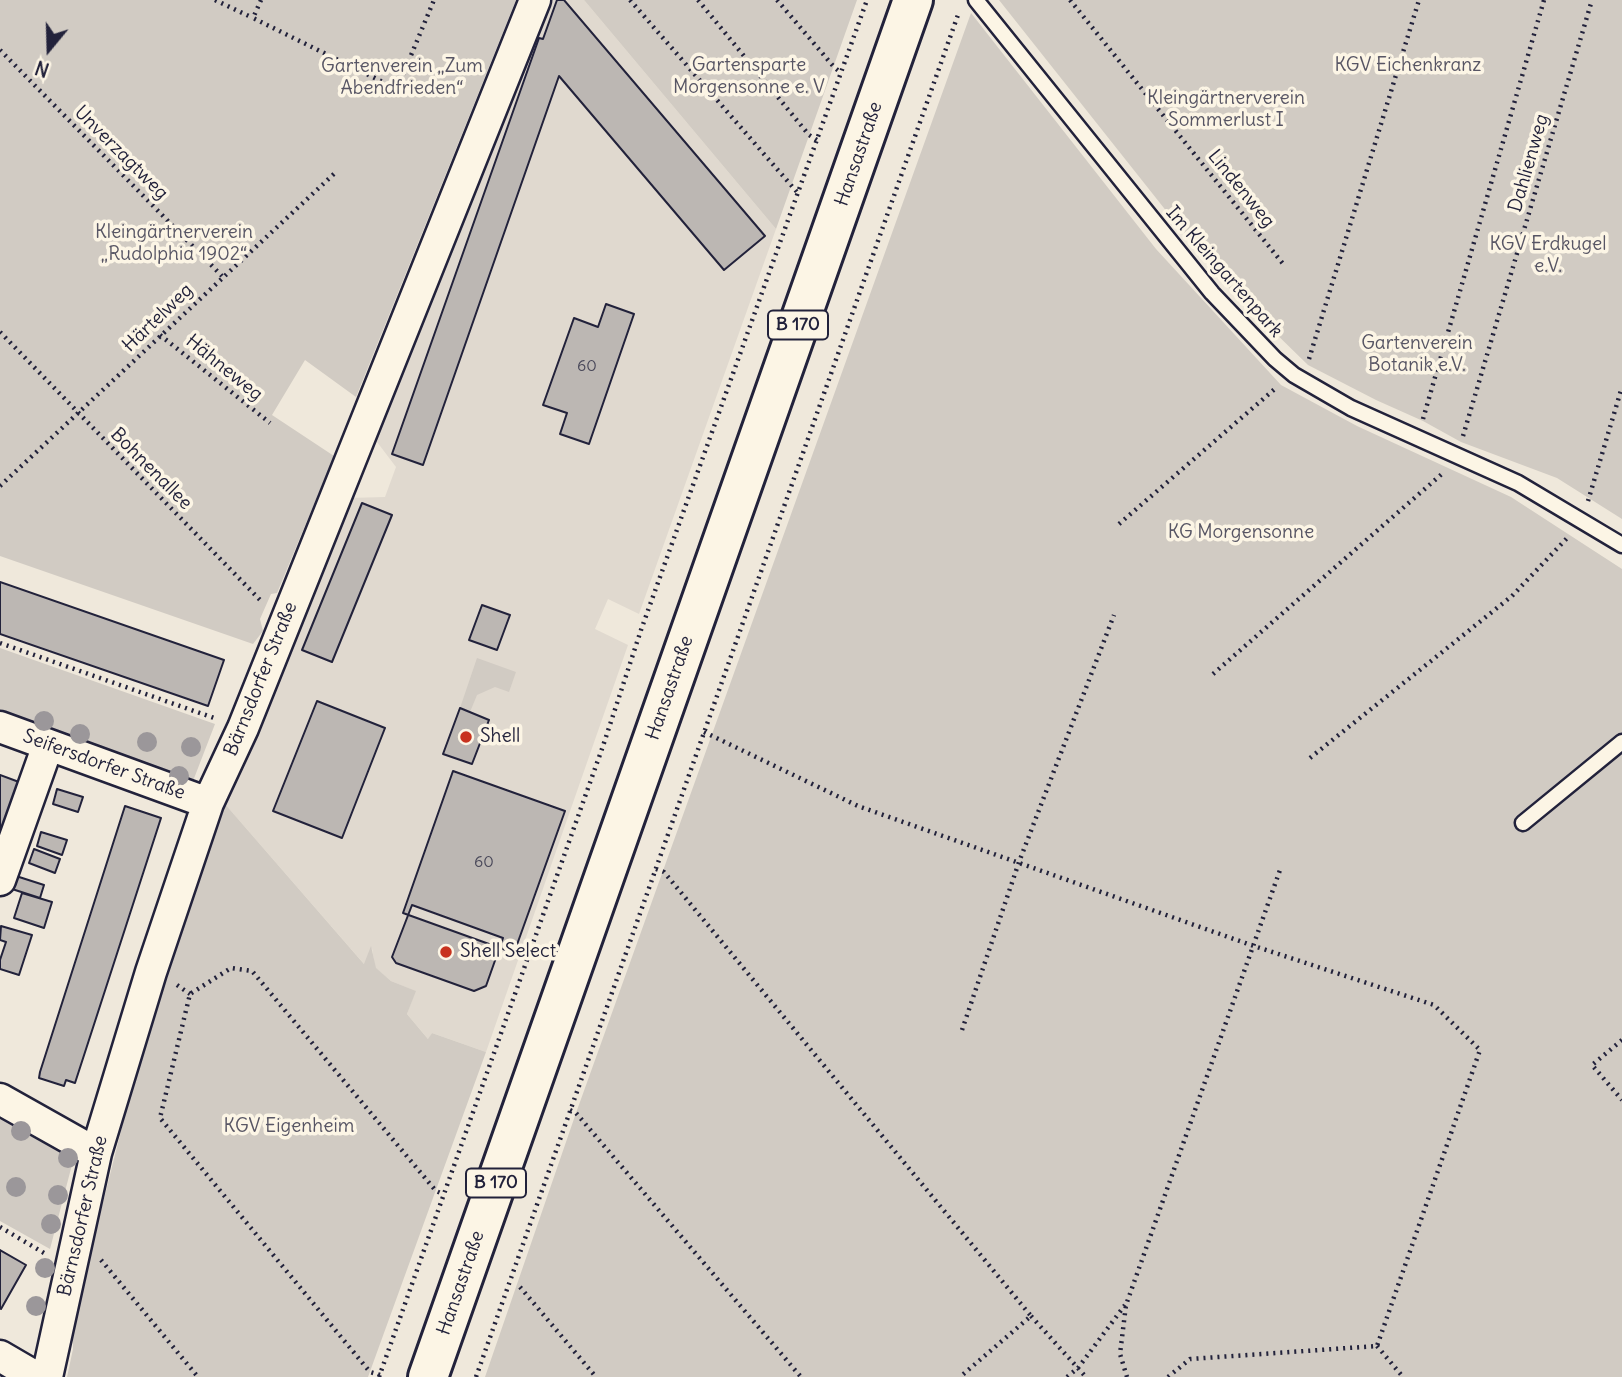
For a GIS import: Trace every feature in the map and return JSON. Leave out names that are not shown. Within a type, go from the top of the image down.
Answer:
[{"type":"main road","name":"Hansastraße","points":[[428,1377],[913,0]]},
{"type":"street","name":"Bärnsdorfer Straße","points":[[47,1377],[96,1153],[151,972],[208,803],[243,728],[534,0]]},
{"type":"street","name":"Seifersdorfer Straße","points":[[0,727],[208,803]]},
{"type":"street","points":[[0,880],[48,745]]},
{"type":"street","points":[[0,1099],[96,1153]]},
{"type":"street","points":[[0,1356],[36,1377]]},
{"type":"lane","name":"Im Kleingartenpark","points":[[976,0],[1212,293],[1275,359],[1294,375],[1350,408],[1518,483],[1622,545]]},
{"type":"lane","points":[[1523,823],[1622,741]]},
{"type":"path","points":[[215,0],[397,89],[434,0]]},
{"type":"path","points":[[253,18],[261,0]]},
{"type":"path","points":[[630,0],[798,193]]},
{"type":"path","points":[[698,0],[817,140]]},
{"type":"path","points":[[777,0],[840,72]]},
{"type":"path","points":[[443,1194],[436,1191],[252,971],[231,968],[190,994],[160,1118],[370,1372],[380,1376],[710,435],[867,0]]},
{"type":"path","points":[[476,1377],[963,0]]},
{"type":"path","name":"Lindenweg","points":[[1070,0],[1284,265]]},
{"type":"path","points":[[1119,524],[1308,365],[1419,0]]},
{"type":"path","points":[[1418,438],[1544,0]]},
{"type":"path","name":"Dahlienweg","points":[[1457,456],[1592,0]]},
{"type":"path","name":"Unverzagtweg","points":[[0,50],[222,276]]},
{"type":"path","name":"Härtelweg","points":[[0,486],[336,172]]},
{"type":"path","name":"Bohnenallee","points":[[0,332],[77,414],[285,623]]},
{"type":"path","name":"Hähneweg","points":[[160,335],[270,424]]},
{"type":"path","points":[[1310,758],[1512,596],[1583,520],[1622,387]]},
{"type":"path","points":[[1213,674],[1438,477],[1457,456]]},
{"type":"path","points":[[962,1030],[1019,862],[1114,615]]},
{"type":"path","points":[[0,643],[243,728]]},
{"type":"path","points":[[704,732],[858,806],[1251,945],[1434,1005],[1480,1050],[1377,1346]]},
{"type":"path","points":[[656,869],[664,872],[1031,1316],[1086,1377]]},
{"type":"path","points":[[1127,1377],[1120,1354],[1126,1305],[1251,945],[1280,870]]},
{"type":"path","points":[[1622,1040],[1592,1065],[1622,1100]]},
{"type":"path","points":[[570,1110],[576,1113],[801,1377]]},
{"type":"path","points":[[0,1227],[72,1255],[90,1247],[198,1377]]},
{"type":"path","points":[[520,1287],[596,1377]]},
{"type":"path","points":[[1067,1377],[1078,1368],[1126,1305]]},
{"type":"path","points":[[960,1377],[1031,1316]]},
{"type":"path","points":[[1168,1377],[1190,1359],[1377,1346]]},
{"type":"path","points":[[1377,1346],[1403,1377]]},
{"type":"shaded area","points":[[546,0],[584,0],[776,229],[639,614],[608,599],[595,629],[628,645],[486,1052],[432,1033],[429,1040],[407,1014],[415,991],[391,981],[375,968],[372,948],[365,965],[225,804],[349,498],[385,497],[396,467],[374,438]]},
{"type":"green space","name":"Kleingärtnerverein „Rudolphia 1902“","points":[[0,0],[516,0],[356,397],[305,360],[272,415],[334,456],[277,593],[271,594],[260,619],[263,631],[253,644],[0,556]]},
{"type":"green space","name":"Gartensparte Morgensonne e. V","points":[[584,0],[857,0],[776,229]]},
{"type":"green space","points":[[999,0],[1622,0],[1622,519],[1557,478],[1461,442],[1308,365],[1221,280]]},
{"type":"green space","name":"KG Morgensonne","points":[[971,13],[1156,249],[1281,385],[1357,426],[1511,497],[1622,569],[1622,1377],[485,1377],[576,1113]]},
{"type":"green space","points":[[0,648],[215,724],[193,781],[189,783],[0,717]]},
{"type":"green space","points":[[477,658],[516,672],[509,692],[495,687],[477,695],[470,712],[460,708]]},
{"type":"green space","name":"KGV Eigenheim","points":[[225,804],[364,964],[371,946],[376,968],[391,981],[416,991],[407,1014],[428,1039],[432,1033],[486,1052],[368,1377],[67,1377],[73,1349],[73,1322],[124,1119],[166,977],[217,818]]},
{"type":"green space","points":[[0,1115],[74,1157],[50,1249],[0,1221]]},
{"type":"building","points":[[557,0],[564,0],[765,236],[724,270],[559,76],[423,465],[392,454],[539,38],[543,39]]},
{"type":"building","points":[[606,304],[634,314],[589,444],[560,434],[567,413],[543,405],[574,318],[598,327]]},
{"type":"building","points":[[362,503],[392,515],[332,662],[302,650]]},
{"type":"building","points":[[0,582],[224,660],[208,706],[0,634]]},
{"type":"building","points":[[482,605],[510,615],[497,650],[469,640]]},
{"type":"building","points":[[317,701],[385,728],[342,838],[273,811]]},
{"type":"building","name":"Shell","points":[[460,708],[489,720],[472,764],[443,754]]},
{"type":"building","name":"Shell","points":[[453,771],[565,811],[514,953],[403,913]]},
{"type":"building","points":[[0,775],[19,782],[0,836]]},
{"type":"building","points":[[57,789],[83,797],[78,812],[53,804]]},
{"type":"building","points":[[125,806],[161,818],[75,1083],[66,1080],[64,1086],[39,1078],[40,1072]]},
{"type":"building","points":[[41,832],[67,840],[62,855],[37,846]]},
{"type":"building","points":[[34,849],[60,859],[55,873],[29,863]]},
{"type":"building","points":[[16,876],[44,885],[40,898],[12,889]]},
{"type":"building","points":[[22,893],[52,902],[44,928],[14,918]]},
{"type":"building","name":"Shell Select","points":[[412,905],[503,938],[486,986],[474,991],[396,963],[392,957]]},
{"type":"building","points":[[1,926],[32,935],[19,975],[0,969],[6,942],[0,940]]},
{"type":"building","points":[[0,1250],[26,1265],[1,1309],[0,1308]]},
{"type":"place","name":"Shell","points":[[466,737]]},
{"type":"place","name":"Shell Select","points":[[446,952]]},
{"type":"park label","name":"KGV Eichenkranz","points":[[1408,66]]},
{"type":"park label","name":"Gartenverein „Zum Abendfrieden“","points":[[402,78]]},
{"type":"park label","name":"Kleingärtnerverein Sommerlust I","points":[[1226,110]]},
{"type":"park label","name":"KGV Erdkugel e.V.","points":[[1548,256]]},
{"type":"park label","name":"Gartenverein Botanik e.V.","points":[[1417,355]]}]
